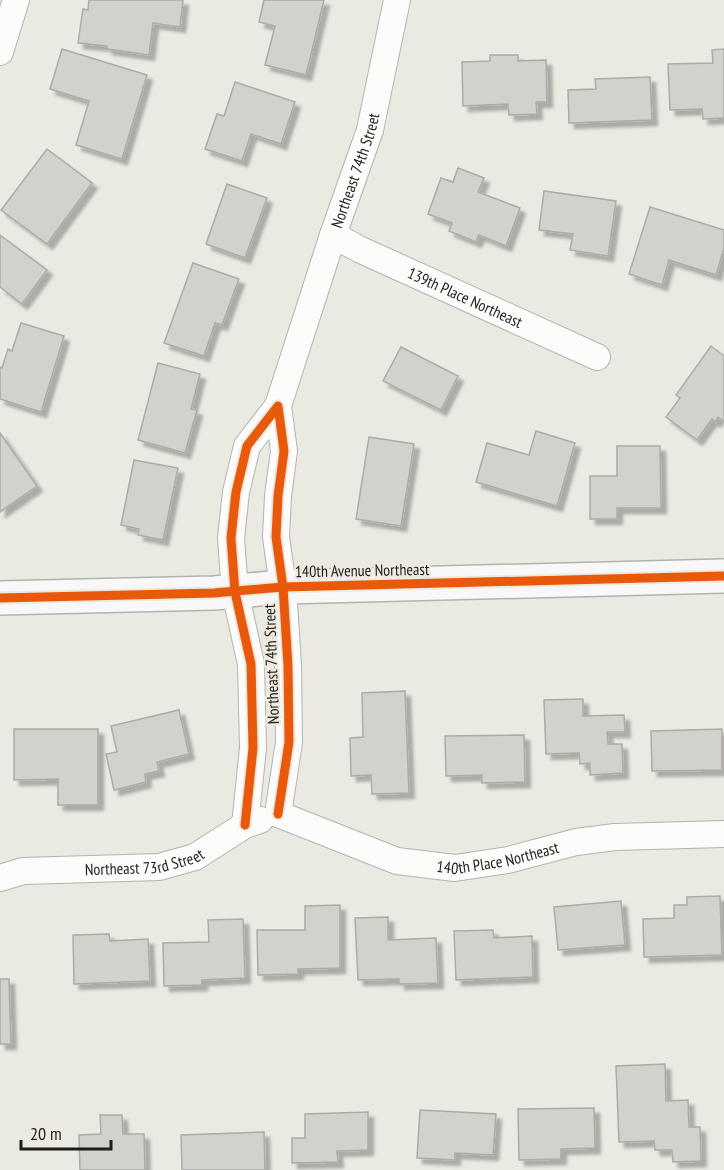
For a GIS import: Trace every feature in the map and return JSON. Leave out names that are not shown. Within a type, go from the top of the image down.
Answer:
[{"type":"main road","name":"140th Avenue Northeast","points":[[0,598],[235,592],[283,587],[724,576]]},
{"type":"street","points":[[0,52],[16,0]]},
{"type":"street","name":"Northeast 74th Street","points":[[245,825],[253,748],[251,664],[235,592],[231,538],[236,492],[247,446],[278,406],[333,235],[370,130],[397,0]]},
{"type":"street","name":"139th Place Northeast","points":[[333,235],[361,250],[597,357]]},
{"type":"street","name":"Northeast 74th Street","points":[[278,406],[284,451],[278,496],[276,537],[283,587],[288,666],[289,742],[278,814]]},
{"type":"street","name":"Northeast 73rd Street","points":[[0,879],[23,871],[159,867],[195,857],[245,825],[278,814]]},
{"type":"street","name":"140th Place Northeast","points":[[278,814],[397,861],[454,868],[508,860],[576,842],[615,837],[724,834]]},
{"type":"building","points":[[89,0],[183,0],[180,27],[153,23],[149,55],[107,49],[107,46],[78,43],[83,9],[88,10]]},
{"type":"building","points":[[264,0],[324,0],[306,75],[265,65],[275,26],[259,22]]},
{"type":"building","points":[[62,49],[147,75],[122,159],[76,145],[89,101],[50,89]]},
{"type":"building","points":[[724,49],[724,118],[703,119],[702,109],[670,110],[668,64],[713,63],[712,50]]},
{"type":"building","points":[[490,55],[518,55],[518,61],[546,60],[547,102],[536,102],[537,114],[509,115],[508,104],[463,106],[462,62],[490,61]]},
{"type":"building","points":[[650,77],[652,120],[569,123],[568,90],[596,89],[595,79]]},
{"type":"building","points":[[235,82],[295,102],[281,144],[251,134],[242,161],[205,149],[217,114],[224,116]]},
{"type":"building","points":[[47,149],[92,183],[47,244],[1,210]]},
{"type":"building","points":[[458,168],[484,178],[478,192],[520,208],[506,246],[479,235],[476,242],[449,231],[452,223],[428,214],[441,178],[453,182]]},
{"type":"building","points":[[227,184],[267,198],[245,258],[206,244]]},
{"type":"building","points":[[544,191],[616,201],[608,256],[570,250],[573,234],[539,230]]},
{"type":"building","points":[[650,207],[724,230],[724,248],[716,275],[669,260],[662,285],[629,274]]},
{"type":"building","points":[[0,235],[47,270],[22,304],[0,287]]},
{"type":"building","points":[[193,263],[239,279],[222,325],[215,323],[204,356],[164,343]]},
{"type":"building","points":[[21,323],[64,336],[41,412],[0,399],[0,367],[2,368],[8,349],[12,351]]},
{"type":"building","points":[[711,346],[724,356],[724,420],[718,417],[715,422],[712,419],[697,440],[666,417],[680,398],[676,395]]},
{"type":"building","points":[[401,347],[458,376],[441,410],[383,381]]},
{"type":"building","points":[[158,363],[200,374],[191,409],[197,410],[185,453],[138,440]]},
{"type":"building","points":[[536,431],[575,443],[557,506],[476,482],[487,443],[529,455]]},
{"type":"building","points":[[0,433],[37,486],[0,512]]},
{"type":"building","points":[[369,437],[414,444],[401,526],[356,519]]},
{"type":"building","points":[[617,446],[660,446],[661,508],[617,508],[617,519],[590,519],[590,476],[617,476]]},
{"type":"building","points":[[134,460],[178,468],[163,540],[138,535],[139,529],[121,525]]},
{"type":"building","points":[[405,691],[409,793],[372,794],[371,775],[351,776],[350,738],[363,737],[362,693]]},
{"type":"building","points":[[583,699],[583,716],[624,715],[625,732],[607,732],[608,744],[622,744],[623,773],[590,775],[590,763],[580,764],[579,753],[546,754],[544,700]]},
{"type":"building","points":[[179,710],[189,754],[157,762],[159,771],[145,774],[146,782],[114,790],[106,754],[117,752],[111,726]]},
{"type":"building","points":[[14,729],[98,729],[98,805],[58,805],[58,779],[14,780]]},
{"type":"building","points":[[722,729],[722,770],[652,771],[651,731]]},
{"type":"building","points":[[524,735],[525,782],[482,783],[482,775],[446,776],[445,736]]},
{"type":"building","points":[[720,896],[722,955],[644,957],[643,919],[674,918],[674,905],[687,905],[687,897]]},
{"type":"building","points":[[621,901],[625,945],[558,950],[554,907]]},
{"type":"building","points":[[340,905],[340,968],[298,969],[298,974],[258,975],[257,930],[305,930],[305,906]]},
{"type":"building","points":[[388,917],[388,940],[436,938],[438,983],[399,984],[399,979],[358,980],[355,918]]},
{"type":"building","points":[[243,919],[245,978],[202,980],[202,985],[164,986],[163,943],[209,942],[208,920]]},
{"type":"building","points":[[493,930],[494,938],[532,936],[533,977],[456,980],[454,931]]},
{"type":"building","points":[[109,934],[110,941],[148,939],[150,981],[74,984],[73,935]]},
{"type":"building","points":[[0,979],[9,979],[11,1044],[0,1044]]},
{"type":"building","points":[[665,1064],[666,1101],[688,1100],[689,1127],[700,1127],[701,1161],[673,1162],[672,1150],[655,1150],[654,1141],[619,1142],[616,1066]]},
{"type":"building","points":[[594,1108],[595,1148],[561,1149],[561,1159],[519,1160],[518,1109]]},
{"type":"building","points":[[420,1110],[496,1114],[493,1155],[455,1153],[455,1160],[417,1158]]},
{"type":"building","points":[[368,1112],[368,1150],[337,1151],[338,1162],[292,1163],[292,1138],[305,1138],[305,1114]]},
{"type":"building","points":[[100,1115],[122,1115],[123,1134],[144,1134],[145,1170],[80,1170],[79,1135],[101,1134]]},
{"type":"building","points":[[264,1132],[265,1170],[182,1170],[181,1135]]},
{"type":"cycle path","points":[[245,825],[253,748],[251,664],[235,592],[231,538],[236,492],[247,446],[278,406],[284,451],[278,496],[276,537],[283,587],[288,666],[289,742],[278,814]]},
{"type":"cycle path","points":[[0,598],[214,593],[283,587],[724,576]]}]
